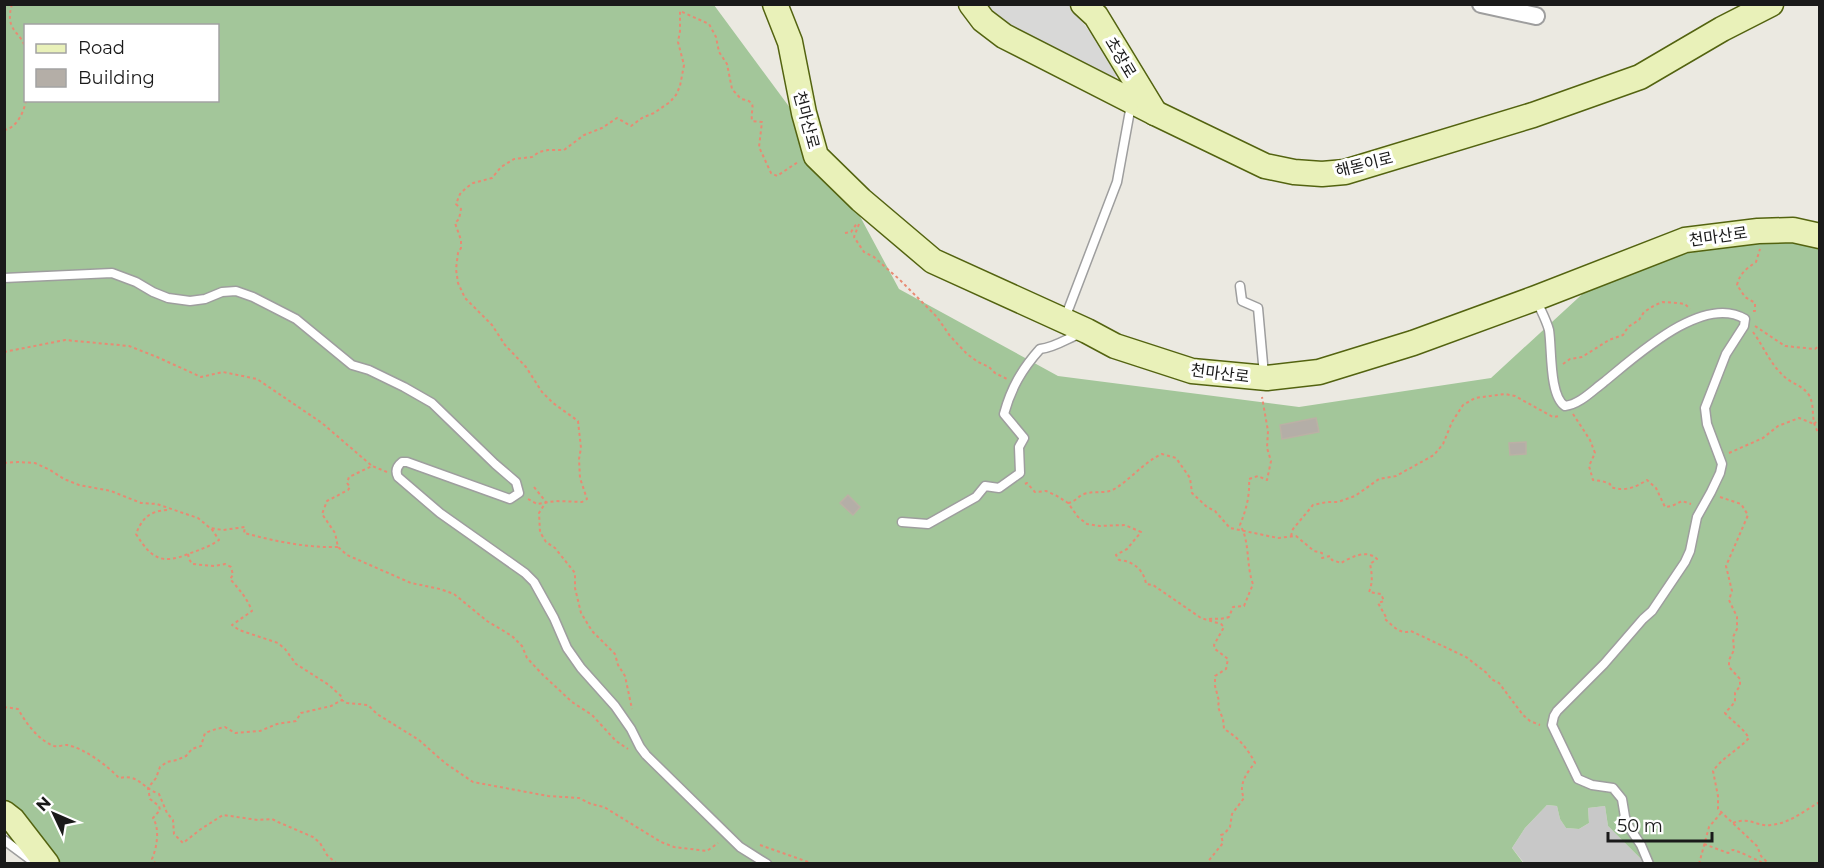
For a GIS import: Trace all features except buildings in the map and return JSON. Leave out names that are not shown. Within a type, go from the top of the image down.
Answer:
[{"type":"street","name":"천마산로","points":[[775,4],[790,42],[804,113],[816,156],[861,200],[933,261],[1115,346],[1192,371],[1260,378],[1319,372],[1413,343],[1685,240],[1758,231],[1793,230],[1820,236]]},
{"type":"street","name":"해돋이로","points":[[971,4],[983,20],[1005,36],[1132,102],[1265,166],[1294,172],[1322,174],[1345,172],[1533,115],[1641,77],[1722,28],[1771,4]]},
{"type":"street","points":[[1481,4],[1536,16]]},
{"type":"street","name":"초장로","points":[[1093,8],[1155,113]]},
{"type":"street","points":[[4,813],[47,864]]},
{"type":"lane","points":[[1064,321],[1117,182],[1132,102]]},
{"type":"lane","points":[[4,278],[112,273],[168,298],[190,300],[236,291],[296,319],[352,365],[369,370],[432,403],[516,482],[519,493],[510,499],[407,462],[398,465],[396,472],[398,477],[440,513],[525,573],[534,582],[555,618],[567,648],[581,668],[615,706],[646,755],[740,847],[767,864]]},
{"type":"lane","points":[[1240,286],[1242,302],[1258,308],[1260,378]]},
{"type":"lane","points":[[1536,298],[1549,331],[1554,385],[1561,404],[1565,406],[1583,399],[1651,344],[1683,324],[1700,317],[1722,313],[1745,319],[1744,326],[1726,354],[1705,408],[1707,424],[1722,464],[1720,473],[1700,511],[1685,562],[1652,611],[1557,711],[1552,725],[1578,779],[1592,785],[1613,788],[1622,800],[1629,827],[1641,845],[1649,864]]},
{"type":"lane","points":[[902,522],[928,524],[976,497],[985,486],[999,488],[1020,473],[1019,447],[1024,438],[1004,414],[1009,395],[1025,365],[1040,349],[1049,348],[1087,331]]},
{"type":"lane","points":[[6,844],[35,864]]},
{"type":"path","points":[[12,4],[9,21],[24,44]]},
{"type":"path","points":[[519,493],[537,504],[587,500],[580,478],[581,448],[578,421],[542,392],[526,367],[504,345],[492,325],[465,298],[458,283],[456,269],[461,248],[461,240],[455,223],[459,219],[461,209],[456,204],[460,194],[473,183],[492,178],[501,167],[514,159],[532,157],[548,150],[564,150],[584,135],[602,128],[617,118],[631,126],[670,102],[680,86],[684,65],[678,42],[680,11],[709,24],[719,52],[727,64],[732,89],[741,99],[751,102],[752,121],[762,122],[759,147],[771,173],[777,176],[790,169],[809,153],[815,152]]},
{"type":"path","points":[[4,130],[10,129],[17,122],[25,109],[26,102]]},
{"type":"path","points":[[845,233],[850,232],[862,217],[854,237],[864,252],[874,257],[900,280],[937,317],[950,336],[967,354],[1002,378],[1015,383]]},
{"type":"path","points":[[1745,319],[1748,313],[1755,311],[1755,303],[1745,297],[1737,285],[1739,276],[1756,262],[1760,248],[1755,244]]},
{"type":"path","points":[[1553,371],[1570,359],[1582,357],[1623,335],[1644,312],[1664,302],[1684,304],[1700,317]]},
{"type":"path","points":[[1745,319],[1785,346],[1815,349],[1820,345]]},
{"type":"path","points":[[1745,319],[1771,360],[1786,378],[1801,386],[1809,394],[1813,405],[1814,424],[1820,435]]},
{"type":"path","points":[[4,352],[65,340],[129,346],[201,377],[223,372],[257,379],[322,423],[372,466],[398,477]]},
{"type":"path","points":[[1207,619],[1221,620],[1229,617],[1233,608],[1244,606],[1253,584],[1248,572],[1243,530],[1240,525],[1246,515],[1250,491],[1249,479],[1258,476],[1267,480],[1272,461],[1267,448],[1268,431],[1260,378]]},
{"type":"path","points":[[1291,536],[1293,529],[1313,505],[1338,502],[1355,496],[1379,479],[1396,476],[1434,455],[1443,444],[1452,422],[1463,405],[1475,398],[1504,393],[1515,396],[1553,417],[1563,416]]},
{"type":"path","points":[[1569,406],[1590,440],[1595,453],[1589,466],[1593,480],[1610,484],[1616,489],[1634,488],[1647,480],[1656,488],[1665,507],[1682,501],[1692,504],[1700,511]]},
{"type":"path","points":[[1814,424],[1820,417]]},
{"type":"path","points":[[1719,456],[1725,456],[1732,450],[1742,448],[1763,438],[1778,426],[1799,418],[1814,424]]},
{"type":"path","points":[[1068,503],[1085,494],[1114,490],[1149,461],[1162,454],[1176,458],[1190,478],[1192,493],[1215,511],[1230,528],[1278,538],[1296,536],[1314,551],[1322,553],[1322,558],[1330,556],[1332,560],[1341,563],[1356,556],[1373,555],[1377,559],[1370,564],[1372,587],[1369,592],[1381,594],[1384,601],[1378,603],[1385,619],[1398,630],[1411,632],[1466,657],[1491,679],[1500,682],[1523,715],[1530,721],[1538,725],[1547,725],[1558,735]]},
{"type":"path","points":[[4,464],[18,462],[35,464],[79,485],[111,491],[198,518],[210,528],[223,530],[245,527],[244,533],[267,539],[303,546],[338,547]]},
{"type":"path","points":[[372,466],[349,477],[348,490],[327,501],[322,514],[335,533],[338,547],[347,555],[411,583],[454,594],[487,621],[512,636],[522,646],[527,658],[543,675],[572,702],[592,715],[616,741],[642,757],[646,755]]},
{"type":"path","points":[[1010,480],[1012,485],[1027,483],[1035,492],[1046,490],[1068,503],[1078,517],[1087,524],[1125,525],[1141,532],[1126,549],[1116,555],[1119,560],[1128,561],[1144,574],[1146,584],[1152,585],[1174,601],[1224,627],[1214,645],[1215,649],[1228,659],[1226,669],[1215,676],[1218,707],[1223,718],[1224,729],[1235,735],[1255,763],[1247,772],[1242,785],[1241,792],[1245,798],[1232,814],[1230,827],[1221,835],[1223,843],[1206,864]]},
{"type":"path","points":[[534,487],[546,502],[539,513],[540,532],[546,542],[555,548],[575,573],[575,588],[581,613],[592,631],[615,654],[618,665],[625,676],[632,711]]},
{"type":"path","points":[[1711,492],[1741,504],[1748,515],[1726,566],[1732,591],[1729,600],[1737,617],[1737,629],[1733,637],[1734,650],[1729,660],[1729,667],[1740,680],[1740,686],[1735,693],[1735,702],[1725,713],[1749,738],[1725,760],[1718,763],[1713,771],[1718,810],[1757,846],[1761,856],[1769,864]]},
{"type":"path","points":[[170,509],[156,511],[140,522],[136,534],[144,547],[159,559],[178,560],[188,554],[208,548],[219,540],[211,528],[194,517]]},
{"type":"path","points":[[188,554],[192,564],[214,566],[225,564],[231,567],[233,575],[230,579],[247,598],[252,611],[232,625],[239,630],[278,643],[296,664],[329,685],[342,697],[342,700],[347,703],[368,705],[377,714],[426,746],[445,763],[473,782],[548,796],[579,798],[604,807],[661,842],[674,847],[707,851],[721,839],[720,826]]},
{"type":"path","points":[[156,864],[152,859],[156,848],[157,824],[153,818],[160,810],[159,806],[150,799],[148,790],[160,767],[167,762],[186,756],[192,749],[201,746],[205,733],[225,728],[235,733],[260,731],[278,724],[296,721],[301,713],[331,706],[342,700]]},
{"type":"path","points":[[4,707],[18,709],[36,734],[56,747],[68,745],[80,750],[103,762],[119,778],[128,776],[136,779],[148,790],[159,794],[167,813],[173,820],[174,834],[183,843],[223,815],[258,820],[272,819],[313,837],[336,864]]},
{"type":"path","points":[[1733,823],[1738,820],[1750,820],[1768,826],[1783,823],[1794,819],[1807,808],[1820,802]]},
{"type":"path","points":[[1699,864],[1709,826],[1721,813]]},
{"type":"path","points":[[752,841],[814,864]]},
{"type":"path","points":[[1704,844],[1728,853],[1736,850],[1764,864]]},
{"type":"shaded area","points":[[981,5],[1069,5],[1122,73],[1113,78],[994,21]]},
{"type":"shaded area","points":[[1547,805],[1557,806],[1560,819],[1566,828],[1579,829],[1589,823],[1588,808],[1605,806],[1608,826],[1645,863],[1524,863],[1512,848],[1525,828]]},
{"type":"green space","points":[[5,5],[714,5],[833,166],[899,289],[1058,376],[1299,407],[1491,378],[1615,264],[1786,238],[1819,247],[1819,863],[1645,863],[1608,826],[1605,806],[1588,808],[1589,823],[1579,829],[1566,828],[1560,819],[1557,806],[1547,805],[1525,828],[1512,848],[1524,864],[46,864],[5,827]]}]
